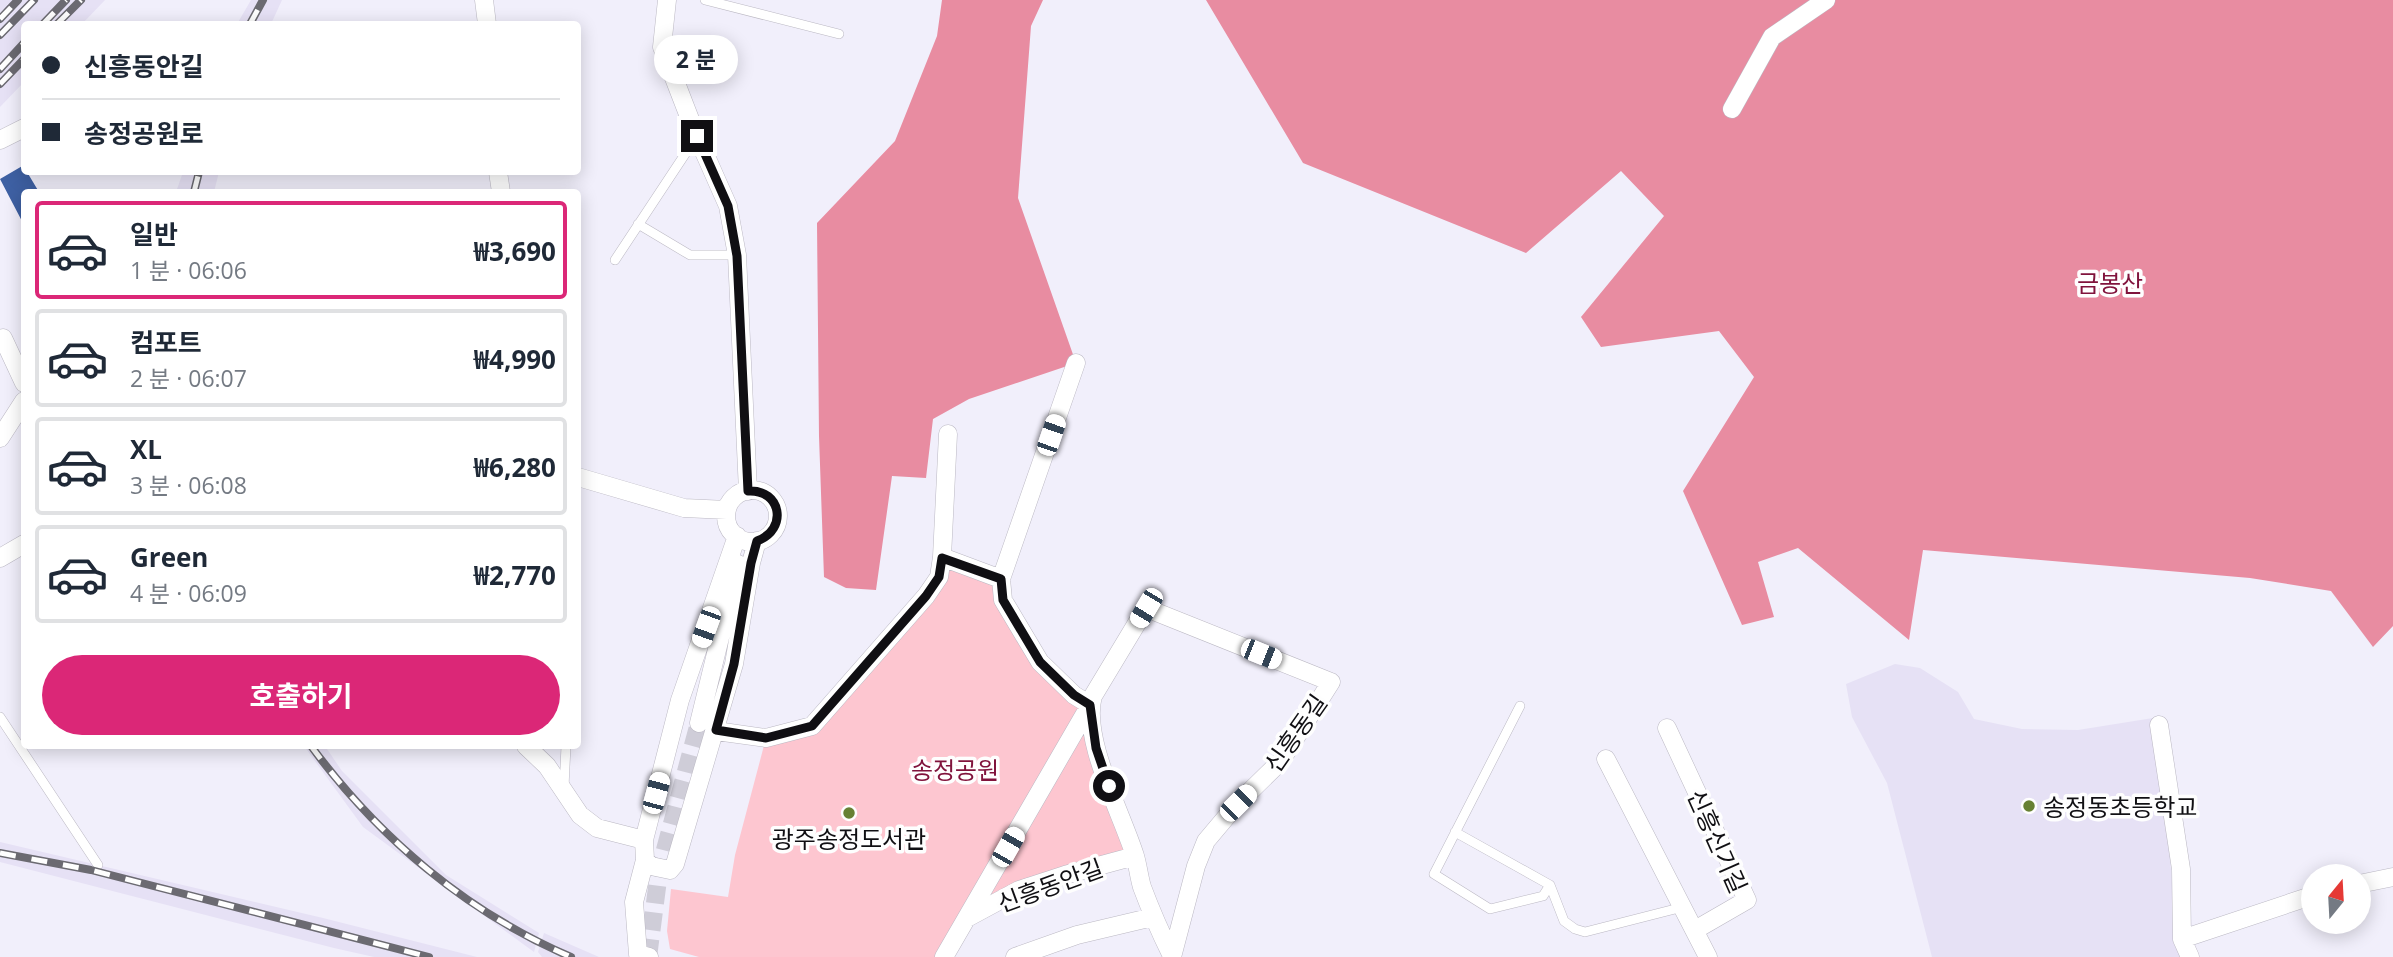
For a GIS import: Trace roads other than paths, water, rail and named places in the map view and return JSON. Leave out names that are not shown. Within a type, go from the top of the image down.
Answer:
[{"type":"street","points":[[484,0],[487,21]]},
{"type":"street","points":[[667,0],[662,47],[728,206],[737,256],[748,491]]},
{"type":"street","points":[[1732,109],[1772,37],[1826,0]]},
{"type":"street","points":[[0,140],[21,130]]},
{"type":"street","points":[[0,339],[3,338],[21,377]]},
{"type":"street","points":[[944,957],[1090,705],[1074,695],[1040,662],[1003,600],[1001,579],[1076,363]]},
{"type":"street","points":[[0,438],[21,406]]},
{"type":"street","points":[[707,727],[766,738],[812,726],[926,596],[939,577],[942,558],[947,434]]},
{"type":"street","points":[[581,478],[684,508],[727,510]]},
{"type":"street","points":[[645,860],[651,866],[670,870],[675,864],[707,727],[734,664],[751,563],[746,539],[728,526],[727,510],[736,495],[748,491],[761,492],[768,496],[777,510],[778,518],[771,533],[746,539]]},
{"type":"street","points":[[649,957],[638,954],[634,902],[645,860],[643,840],[680,700],[746,539]]},
{"type":"street","points":[[0,558],[21,546]]},
{"type":"street","points":[[942,558],[1001,579]]},
{"type":"street","name":"신흥동길","points":[[1090,705],[1146,608],[1331,682],[1280,762],[1238,803],[1206,841],[1196,866],[1172,957]]},
{"type":"street","name":"신흥동안길","points":[[1090,705],[1096,748],[1135,856],[1141,884],[1172,957]]},
{"type":"street","points":[[2159,725],[2181,869],[2182,939],[2190,957]]},
{"type":"street","name":"신흥신기길","points":[[1667,729],[1747,900],[1695,930]]},
{"type":"street","points":[[530,749],[564,788],[580,815],[597,828],[643,840]]},
{"type":"street","points":[[1606,759],[1708,957]]},
{"type":"street","name":"신흥동안길","points":[[967,918],[1018,890],[1135,856]]},
{"type":"street","points":[[2371,882],[2393,877]]},
{"type":"street","points":[[2182,939],[2301,898]]},
{"type":"street","points":[[1015,957],[1077,935],[1153,917]]},
{"type":"lane","points":[[705,0],[839,34]]},
{"type":"lane","points":[[615,260],[697,136]]},
{"type":"lane","points":[[638,224],[690,256],[737,256]]},
{"type":"lane","points":[[1521,706],[1434,874],[1490,909],[1543,896],[1550,885]]},
{"type":"lane","points":[[0,717],[21,749]]},
{"type":"lane","points":[[21,749],[98,865]]},
{"type":"lane","points":[[564,788],[566,749]]},
{"type":"lane","points":[[1455,832],[1550,885],[1564,921],[1575,929],[1585,932],[1683,907]]},
{"type":"tunnel","points":[[648,957],[659,872],[699,723]]},
{"type":"railway","points":[[0,19],[18,0]]},
{"type":"railway","points":[[0,35],[34,0]]},
{"type":"railway","points":[[46,21],[66,0]]},
{"type":"railway","points":[[60,21],[81,0]]},
{"type":"railway","points":[[252,21],[263,0]]},
{"type":"railway","points":[[0,69],[21,46]]},
{"type":"railway","points":[[0,84],[21,62]]},
{"type":"railway","points":[[195,189],[198,175]]},
{"type":"railway","points":[[313,749],[365,811],[427,869],[495,918],[571,957]]},
{"type":"railway","points":[[0,853],[91,870],[429,957]]},
{"type":"place","name":"송정동초등학교","points":[[2029,806]]},
{"type":"place","name":"광주송정도서관","points":[[849,813]]},
{"type":"park label","name":"금봉산","points":[[2110,282]]},
{"type":"park label","name":"송정공원","points":[[955,769]]}]
